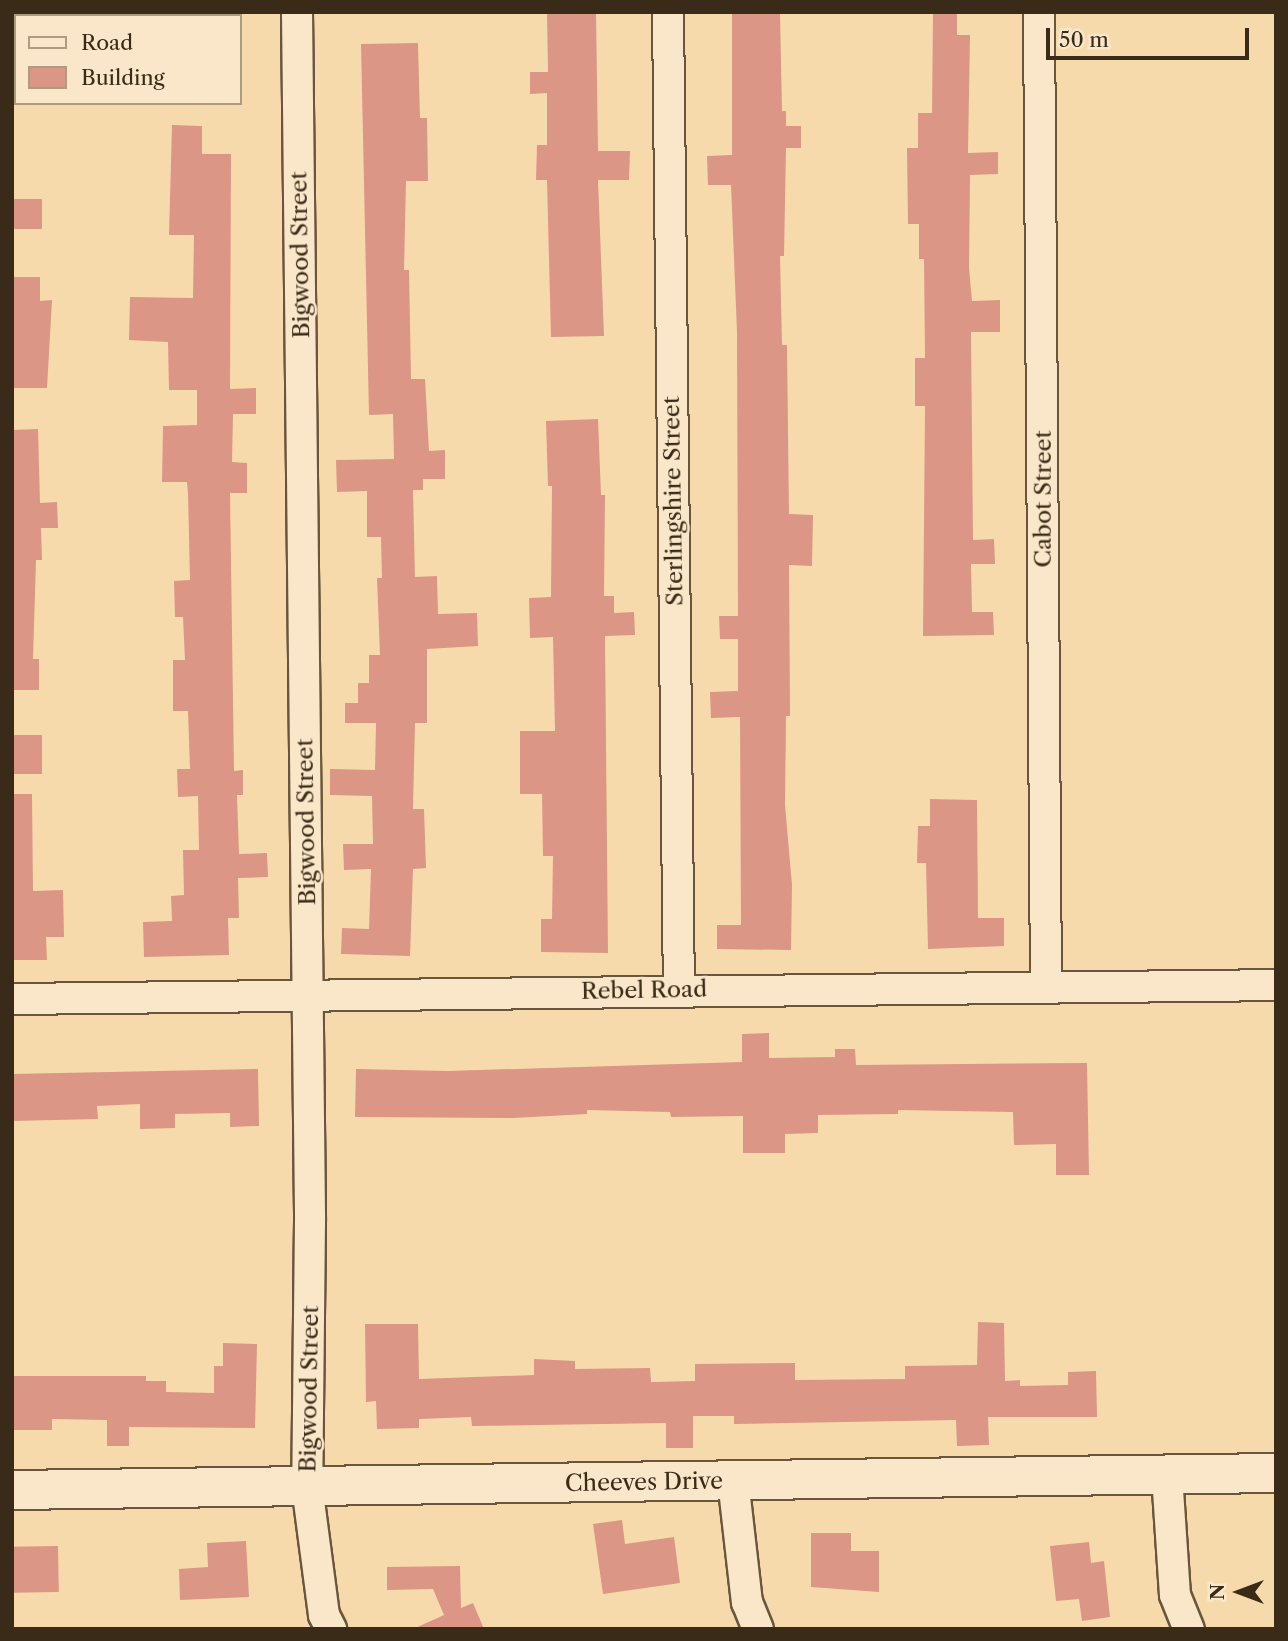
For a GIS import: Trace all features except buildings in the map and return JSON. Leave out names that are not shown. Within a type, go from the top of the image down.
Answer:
[{"type":"street","name":"Bigwood Street","points":[[297,12],[308,996],[307,1486],[324,1615],[331,1629]]},
{"type":"street","name":"Sterlingshire Street","points":[[667,12],[679,990]]},
{"type":"street","name":"Cabot Street","points":[[1040,12],[1046,986]]},
{"type":"street","name":"Rebel Road","points":[[12,999],[1276,985]]},
{"type":"street","name":"Cheeves Drive","points":[[12,1490],[1276,1473]]},
{"type":"street","points":[[1167,1475],[1175,1595],[1189,1629]]},
{"type":"street","points":[[733,1480],[747,1602],[758,1629]]}]
